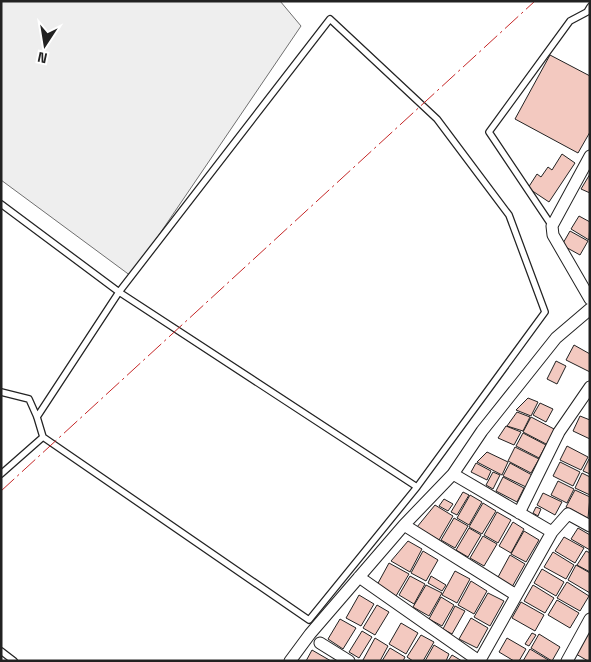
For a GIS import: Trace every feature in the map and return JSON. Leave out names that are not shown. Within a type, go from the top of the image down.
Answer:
[{"type":"street","points":[[590,156],[552,226],[553,235],[590,299]]},
{"type":"street","points":[[290,661],[404,525],[453,474],[482,431],[556,338],[590,309]]},
{"type":"street","points":[[519,513],[559,432],[590,387]]},
{"type":"street","points":[[453,474],[552,532]]},
{"type":"street","points":[[359,577],[480,660],[552,532],[568,514],[590,526]]},
{"type":"street","points":[[404,525],[516,595]]},
{"type":"street","points":[[572,659],[590,619]]},
{"type":"street","points":[[320,643],[349,661]]},
{"type":"lane","points":[[552,226],[489,132],[570,21],[587,12],[590,7]]},
{"type":"lane","points":[[1,392],[29,399],[43,437],[309,620],[417,487],[545,312],[509,214],[437,119],[330,19],[119,292],[37,417]]},
{"type":"lane","points":[[1,204],[119,292],[417,487]]},
{"type":"lane","points":[[1,474],[43,437]]},
{"type":"lane","points":[[1,652],[14,661]]},
{"type":"shaded area","points":[[1,1],[280,1],[301,26],[131,276],[1,180]]},
{"type":"building","points":[[550,55],[590,76],[590,132],[578,153],[515,119]]},
{"type":"building","points":[[562,154],[575,163],[549,202],[528,188],[537,174],[541,177],[548,167],[552,170]]},
{"type":"building","points":[[590,174],[590,193],[581,189]]},
{"type":"building","points":[[579,216],[590,222],[589,240],[571,229]]},
{"type":"building","points":[[570,231],[588,241],[580,255],[562,245]]},
{"type":"building","points":[[574,345],[590,354],[590,372],[566,360]]},
{"type":"building","points":[[556,361],[566,366],[557,384],[547,379]]},
{"type":"building","points":[[528,398],[538,402],[531,416],[516,410]]},
{"type":"building","points":[[540,403],[553,409],[546,422],[533,415]]},
{"type":"building","points":[[517,412],[530,417],[523,431],[507,426]]},
{"type":"building","points":[[580,416],[590,420],[590,439],[573,431]]},
{"type":"building","points":[[531,417],[556,430],[548,445],[523,432]]},
{"type":"building","points":[[506,426],[521,432],[514,445],[498,438]]},
{"type":"building","points":[[523,433],[546,445],[539,458],[516,446]]},
{"type":"building","points":[[567,446],[588,457],[581,470],[560,460]]},
{"type":"building","points":[[515,447],[539,459],[531,473],[508,461]]},
{"type":"building","points":[[487,452],[508,462],[502,475],[477,462]]},
{"type":"building","points":[[590,460],[590,474],[583,471]]},
{"type":"building","points":[[560,462],[580,472],[573,486],[553,476]]},
{"type":"building","points":[[476,463],[491,471],[487,480],[471,472]]},
{"type":"building","points":[[510,463],[532,475],[526,487],[503,476]]},
{"type":"building","points":[[493,472],[500,475],[493,489],[486,485]]},
{"type":"building","points":[[582,473],[590,477],[590,495],[575,488]]},
{"type":"building","points":[[503,477],[524,488],[517,502],[496,491]]},
{"type":"building","points":[[558,481],[574,489],[567,503],[551,495]]},
{"type":"building","points":[[575,490],[590,497],[588,518],[566,507]]},
{"type":"building","points":[[463,492],[469,495],[457,515],[451,512]]},
{"type":"building","points":[[543,493],[562,502],[555,515],[537,505]]},
{"type":"building","points":[[470,495],[482,502],[469,525],[457,518]]},
{"type":"building","points":[[444,499],[453,504],[448,511],[439,506]]},
{"type":"building","points":[[483,503],[496,511],[482,534],[469,527]]},
{"type":"building","points":[[435,505],[453,516],[439,540],[417,527]]},
{"type":"building","points":[[536,507],[541,509],[538,516],[533,513]]},
{"type":"building","points":[[497,512],[511,520],[498,543],[484,535]]},
{"type":"building","points":[[454,518],[468,526],[455,548],[441,540]]},
{"type":"building","points":[[513,522],[524,529],[511,553],[499,546]]},
{"type":"building","points":[[469,528],[481,535],[468,557],[456,550]]},
{"type":"building","points":[[578,528],[590,535],[590,550],[571,539]]},
{"type":"building","points":[[524,531],[539,540],[526,562],[511,554]]},
{"type":"building","points":[[483,536],[497,544],[484,566],[470,558]]},
{"type":"building","points":[[564,537],[584,548],[575,563],[555,551]]},
{"type":"building","points":[[408,541],[422,549],[410,572],[391,561]]},
{"type":"building","points":[[423,551],[438,560],[426,581],[411,573]]},
{"type":"building","points":[[586,551],[590,553],[590,572],[577,565]]},
{"type":"building","points":[[553,552],[574,565],[566,579],[544,567]]},
{"type":"building","points":[[510,555],[525,564],[512,587],[497,579]]},
{"type":"building","points":[[389,563],[409,574],[396,596],[377,585]]},
{"type":"building","points":[[576,565],[590,573],[590,593],[568,580]]},
{"type":"building","points":[[542,569],[564,582],[556,596],[534,583]]},
{"type":"building","points":[[455,571],[470,579],[457,603],[442,595]]},
{"type":"building","points":[[410,576],[425,584],[414,604],[399,595]]},
{"type":"building","points":[[431,576],[446,585],[442,591],[428,583]]},
{"type":"building","points":[[471,581],[487,591],[474,614],[458,605]]},
{"type":"building","points":[[567,582],[589,596],[580,611],[557,598]]},
{"type":"building","points":[[426,585],[442,593],[429,616],[413,607]]},
{"type":"building","points":[[533,585],[554,598],[545,613],[524,601]]},
{"type":"building","points":[[488,593],[504,601],[490,626],[474,617]]},
{"type":"building","points":[[359,595],[374,604],[361,626],[346,618]]},
{"type":"building","points":[[441,597],[454,605],[442,626],[429,619]]},
{"type":"building","points":[[557,600],[579,613],[570,628],[548,615]]},
{"type":"building","points":[[521,602],[544,615],[535,631],[512,618]]},
{"type":"building","points":[[377,605],[389,612],[375,635],[363,628]]},
{"type":"building","points":[[455,606],[465,611],[452,634],[443,629]]},
{"type":"building","points":[[471,618],[488,628],[477,648],[459,639]]},
{"type":"building","points":[[340,619],[356,628],[343,649],[328,639]]},
{"type":"building","points":[[401,623],[418,633],[406,654],[389,644]]},
{"type":"building","points":[[362,631],[372,637],[359,658],[349,652]]},
{"type":"building","points":[[590,631],[590,661],[588,661],[576,654]]},
{"type":"building","points":[[532,633],[536,635],[529,646],[525,644]]},
{"type":"building","points":[[539,634],[560,647],[552,661],[531,648]]},
{"type":"building","points":[[421,635],[434,642],[423,661],[413,661],[407,657]]},
{"type":"building","points":[[375,638],[388,646],[380,661],[365,661],[363,660]]},
{"type":"building","points":[[507,638],[526,649],[519,661],[514,661],[499,652]]},
{"type":"building","points":[[434,645],[449,654],[446,661],[425,661]]},
{"type":"building","points":[[390,648],[405,657],[403,661],[382,661]]},
{"type":"building","points":[[530,649],[550,661],[523,661]]},
{"type":"building","points":[[312,650],[331,661],[306,661]]},
{"type":"building","points":[[452,655],[462,661],[448,661]]},
{"type":"power","points":[[1,491],[535,1]]}]
